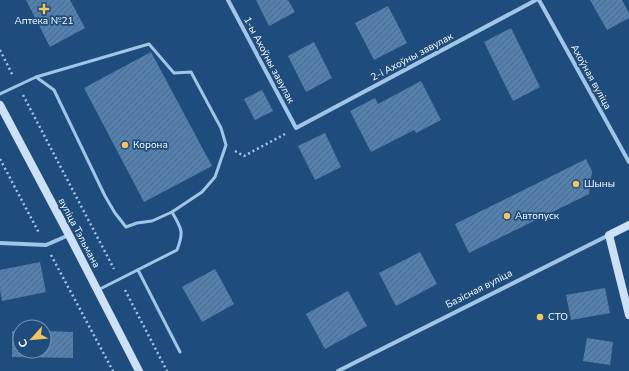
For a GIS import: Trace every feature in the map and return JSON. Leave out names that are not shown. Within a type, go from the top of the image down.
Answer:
[{"type":"main road","name":"вуліца Тэльмана","points":[[0,105],[139,371]]},
{"type":"main road","name":"Базісная вуліца","points":[[609,235],[629,225]]},
{"type":"main road","points":[[609,235],[629,315]]},
{"type":"street","name":"1-ы Ахоўны завулак","points":[[228,0],[296,128]]},
{"type":"street","name":"2-і Ахоўны завулак","points":[[296,128],[537,0]]},
{"type":"street","name":"Ахоўная вуліца","points":[[537,0],[629,162]]},
{"type":"street","points":[[0,243],[46,245],[69,235]]},
{"type":"street","name":"Базісная вуліца","points":[[338,371],[609,235]]},
{"type":"lane","points":[[0,94],[36,77],[148,44],[174,73],[191,72],[221,128],[226,145],[215,177],[202,192],[172,212],[152,221],[137,223],[126,227],[115,213],[105,196],[54,90],[36,77]]},
{"type":"lane","points":[[98,290],[177,250],[182,238],[180,227],[172,212]]},
{"type":"lane","points":[[138,270],[180,352]]},
{"type":"path","points":[[0,50],[167,371]]},
{"type":"path","points":[[226,145],[244,156],[296,128]]},
{"type":"path","points":[[0,159],[113,371]]},
{"type":"building","points":[[26,0],[70,0],[85,28],[50,47]]},
{"type":"building","points":[[256,0],[288,0],[295,12],[269,26]]},
{"type":"building","points":[[590,0],[622,0],[629,13],[629,18],[607,30]]},
{"type":"building","points":[[388,6],[407,43],[374,60],[355,23]]},
{"type":"building","points":[[511,28],[540,87],[513,101],[484,42]]},
{"type":"building","points":[[314,42],[332,78],[306,92],[288,56]]},
{"type":"building","points":[[151,52],[212,166],[144,202],[84,88]]},
{"type":"building","points":[[421,81],[441,120],[416,133],[414,130],[371,152],[350,111],[375,98],[378,104]]},
{"type":"building","points":[[262,90],[273,111],[255,120],[244,99]]},
{"type":"building","points":[[325,133],[341,167],[315,180],[298,146]]},
{"type":"building","name":"Автопуск","points":[[586,159],[592,171],[589,194],[469,253],[455,224]]},
{"type":"building","points":[[420,252],[437,284],[396,306],[379,273]]},
{"type":"building","points":[[40,262],[46,292],[2,301],[0,290],[0,270]]},
{"type":"building","points":[[215,269],[234,304],[202,322],[182,287]]},
{"type":"building","points":[[605,288],[610,313],[571,320],[566,295]]},
{"type":"building","points":[[348,291],[367,326],[325,349],[306,314]]},
{"type":"building","points":[[52,331],[73,332],[73,358],[52,358]]},
{"type":"building","points":[[587,338],[613,342],[610,365],[583,361]]},
{"type":"place","name":"Аптека №21","points":[[44,9]]},
{"type":"place","name":"Корона","points":[[125,145]]},
{"type":"place","name":"Шыны","points":[[576,184]]},
{"type":"place","name":"Автопуск","points":[[507,216]]},
{"type":"place","name":"СТО","points":[[540,317]]}]
